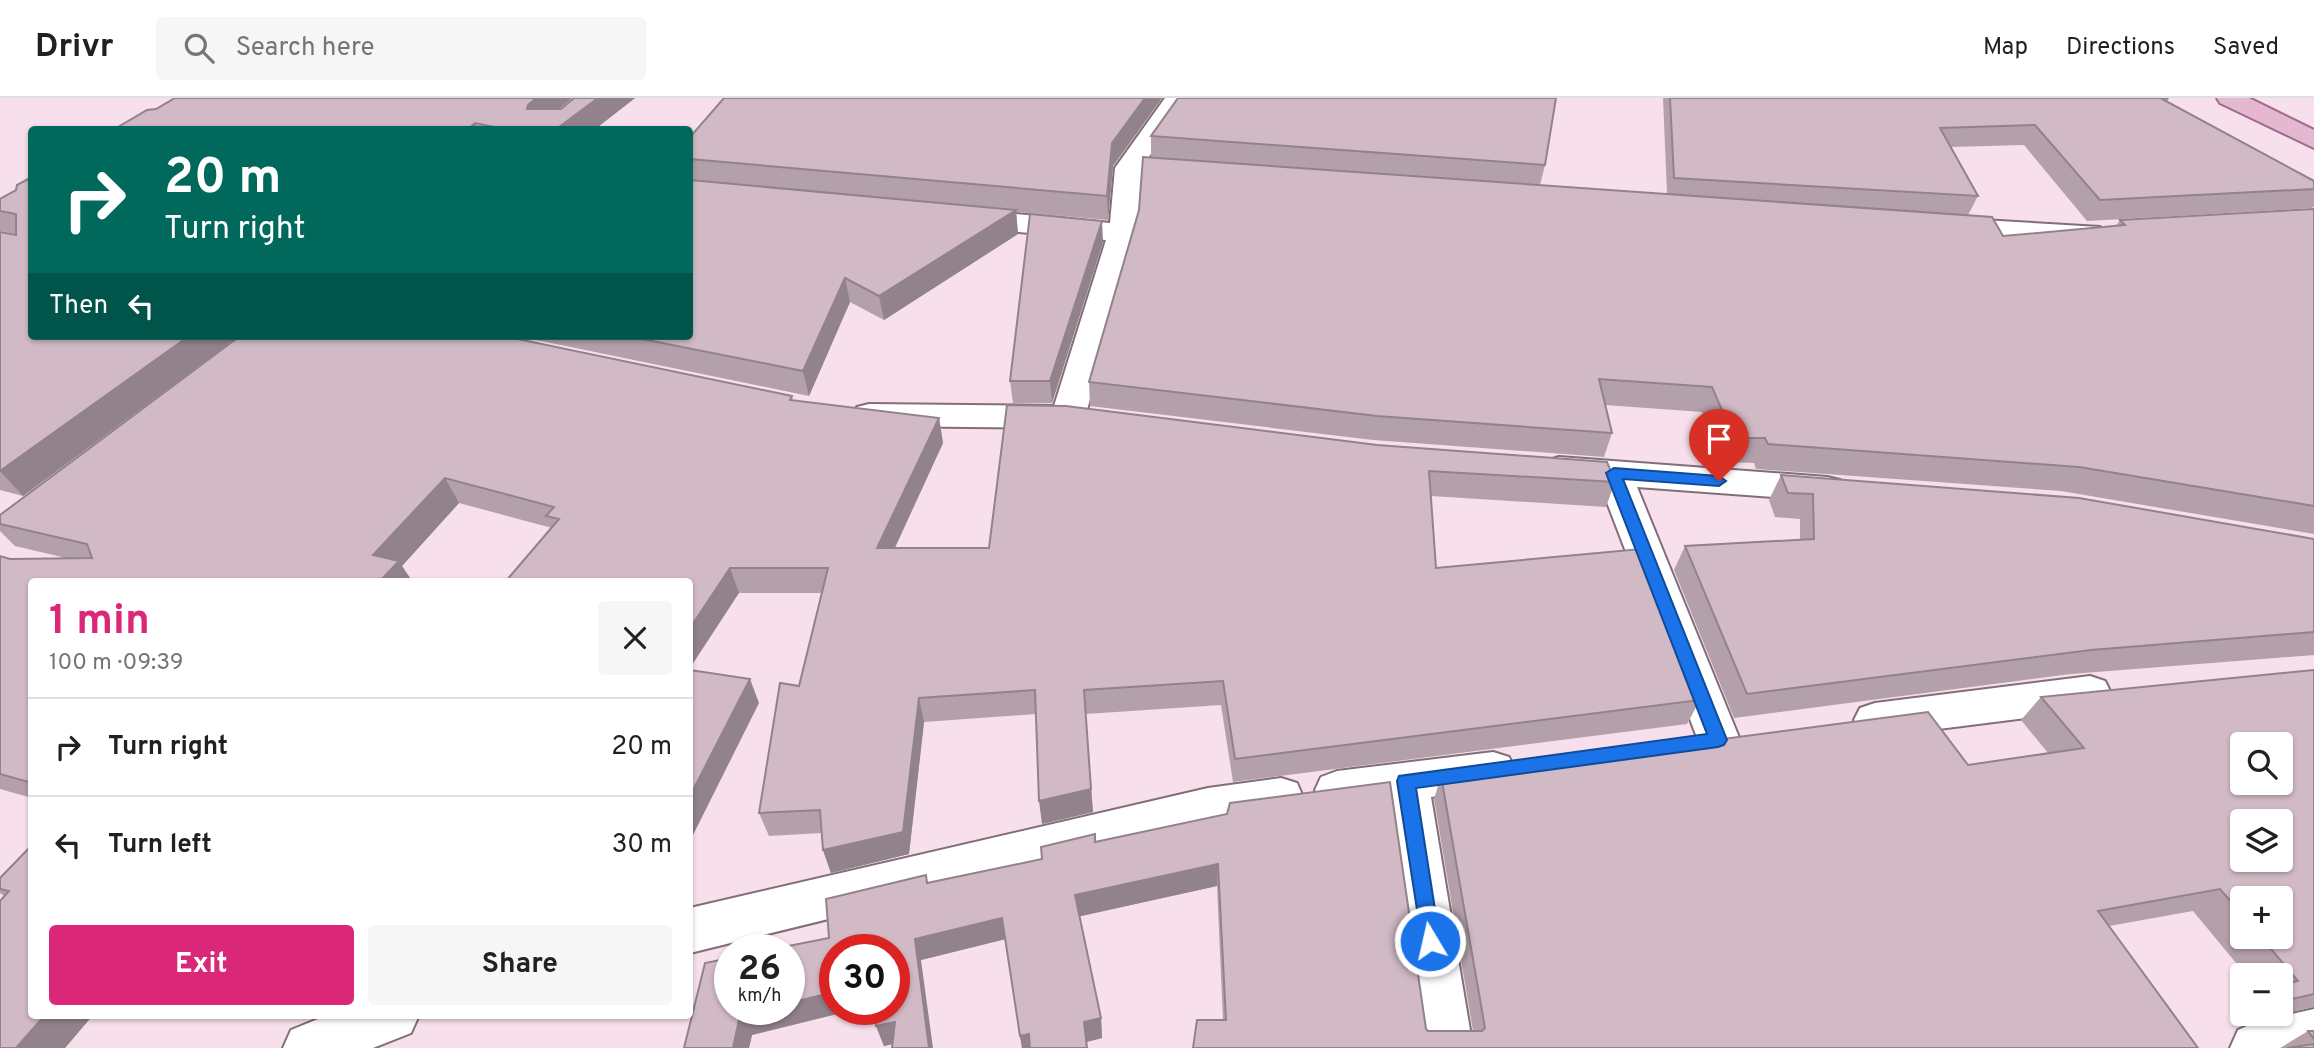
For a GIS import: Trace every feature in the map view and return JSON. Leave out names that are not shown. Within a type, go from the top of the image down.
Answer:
[{"type":"main road","points":[[2229,98],[2314,140]]},
{"type":"street","points":[[835,415],[1082,418],[1123,233],[1128,167],[1178,98]]},
{"type":"street","points":[[1128,167],[1225,175]]},
{"type":"street","points":[[933,215],[1123,233]]},
{"type":"street","points":[[1922,226],[2056,234],[2110,232]]},
{"type":"street","points":[[1534,467],[1858,491]]},
{"type":"street","points":[[1614,473],[1718,740]]},
{"type":"street","points":[[1840,724],[2125,690]]},
{"type":"street","points":[[693,930],[1208,807],[1528,765]]},
{"type":"street","points":[[1406,781],[1447,1048]]},
{"type":"street","points":[[309,1048],[383,1019]]},
{"type":"street","points":[[2256,1048],[2314,1034]]},
{"type":"building","points":[[175,98],[536,98],[527,109],[561,109],[574,98],[598,98],[560,126],[490,126],[475,123],[472,126],[120,126],[147,110],[156,109]]},
{"type":"building","points":[[724,98],[1145,98],[1112,143],[1107,196],[693,159],[693,134]]},
{"type":"building","points":[[1178,98],[1556,98],[1545,165],[1151,136]]},
{"type":"building","points":[[1670,98],[2168,98],[2162,99],[2314,181],[2314,189],[2100,200],[2035,125],[1940,128],[1978,196],[1674,178]]},
{"type":"building","points":[[1143,157],[1992,217],[2003,236],[2125,225],[2120,220],[2314,209],[2314,506],[2079,467],[1768,444],[1765,438],[1734,438],[1712,387],[1599,379],[1612,433],[1377,416],[1089,382],[1139,210]]},
{"type":"building","points":[[28,179],[28,340],[183,340],[0,471],[0,232],[16,235],[16,214],[0,211],[0,199],[16,190],[17,185]]},
{"type":"building","points":[[693,180],[1016,210],[879,296],[845,278],[803,371],[647,340],[693,340]]},
{"type":"building","points":[[1030,214],[1102,221],[1050,381],[1010,381]]},
{"type":"building","points":[[235,340],[522,340],[792,396],[790,400],[939,418],[877,548],[989,548],[1007,405],[1066,406],[1377,445],[1607,462],[1615,482],[1429,471],[1436,568],[1641,549],[1700,700],[1235,759],[1223,681],[1084,690],[1091,789],[1039,801],[1035,690],[919,698],[903,832],[823,850],[820,810],[759,813],[780,683],[799,686],[828,568],[730,568],[693,624],[693,578],[509,578],[559,519],[546,516],[554,507],[445,478],[373,555],[399,561],[383,578],[28,578],[28,782],[0,774],[0,556],[10,559],[92,558],[87,544],[0,524],[0,515]]},
{"type":"building","points":[[1781,475],[2079,498],[2314,539],[2314,632],[2091,650],[1747,694],[1685,546],[1814,539],[1813,494],[1788,493]]},
{"type":"building","points":[[693,670],[750,679],[693,790]]},
{"type":"building","points":[[2314,670],[2314,994],[2293,999],[2293,982],[2298,981],[2293,975],[2293,963],[2283,963],[2271,949],[2293,949],[2293,886],[2230,886],[2230,900],[2220,889],[2098,911],[2198,1048],[1193,1048],[1197,1020],[1226,1020],[1218,864],[1075,895],[1101,1018],[1084,1022],[1087,1048],[1030,1048],[1029,1034],[1020,1036],[1002,918],[915,939],[929,1048],[892,1048],[895,1025],[910,1025],[910,934],[829,934],[826,899],[926,875],[927,883],[1042,859],[1041,847],[1095,834],[1095,842],[1227,814],[1230,803],[1390,782],[1426,1029],[1482,1031],[1485,1028],[1441,776],[1928,712],[1968,765],[2084,748],[2041,697]]},
{"type":"building","points":[[28,849],[28,1019],[41,1019],[16,1048],[0,1048],[0,901],[9,891],[0,889],[0,878]]},
{"type":"building","points":[[819,940],[819,996],[805,999],[805,943]]},
{"type":"building","points":[[714,961],[714,1025],[738,1025],[733,1048],[684,1048],[705,963]]},
{"type":"building","points":[[2314,1044],[2314,1048],[2287,1048]]},
{"type":"route","points":[[1430,941],[1406,781],[1718,740],[1614,473],[1719,481]]}]
